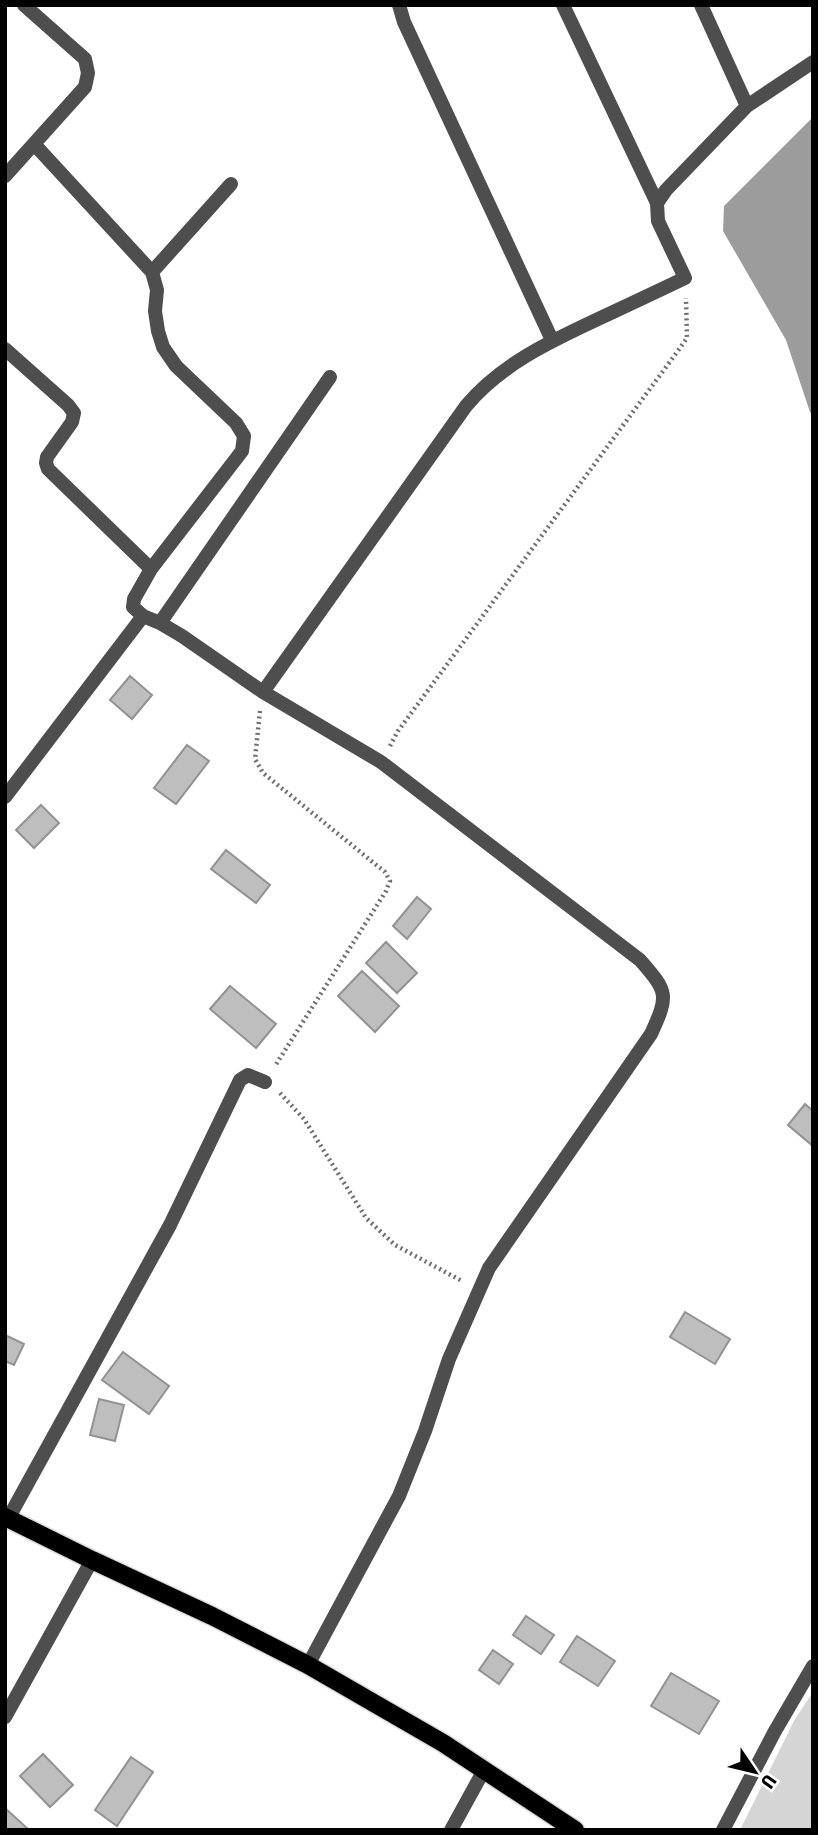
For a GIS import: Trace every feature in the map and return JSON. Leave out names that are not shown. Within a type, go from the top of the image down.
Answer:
[{"type":"main road","points":[[7,1518],[308,1665],[443,1743],[575,1830]]},
{"type":"street","points":[[5,176],[85,87],[88,73],[85,59],[24,5]]},
{"type":"street","points":[[399,5],[404,22],[552,340]]},
{"type":"street","points":[[262,692],[481,387],[552,340],[685,278],[658,221],[657,203],[563,5]]},
{"type":"street","points":[[701,5],[747,106]]},
{"type":"street","points":[[657,203],[666,190],[747,106],[813,62]]},
{"type":"street","points":[[34,145],[152,272],[157,290],[155,311],[163,347],[176,366],[236,423],[244,436],[242,451],[151,569],[134,599],[133,607],[262,692],[381,762],[640,960],[661,984],[663,1006],[651,1034],[504,1244],[478,1289],[449,1359],[400,1496],[308,1665]]},
{"type":"street","points":[[152,272],[231,184]]},
{"type":"street","points":[[5,349],[74,412],[72,422],[47,457],[48,468],[151,569]]},
{"type":"street","points":[[160,623],[330,377]]},
{"type":"street","points":[[5,797],[143,616]]},
{"type":"street","points":[[7,1518],[170,1225],[240,1080],[248,1075],[265,1082]]},
{"type":"street","points":[[5,1717],[92,1560]]},
{"type":"street","points":[[723,1830],[813,1666]]},
{"type":"street","points":[[451,1830],[484,1770]]},
{"type":"path","points":[[381,762],[398,732],[687,338],[685,278]]},
{"type":"path","points":[[262,692],[255,759],[263,773],[385,872],[390,881],[265,1082],[304,1119],[366,1218],[395,1245],[478,1289]]},
{"type":"shaded area","points":[[813,117],[813,415],[786,340],[723,231],[724,206]]},
{"type":"shaded area","points":[[813,1692],[813,1830],[740,1830],[795,1719]]},
{"type":"building","points":[[130,676],[152,695],[132,719],[110,700]]},
{"type":"building","points":[[187,745],[209,761],[176,804],[154,788]]},
{"type":"building","points":[[41,805],[59,823],[34,848],[16,830]]},
{"type":"building","points":[[226,850],[270,885],[256,903],[211,869]]},
{"type":"building","points":[[417,897],[431,909],[407,939],[393,926]]},
{"type":"building","points":[[386,942],[417,973],[397,993],[366,963]]},
{"type":"building","points":[[362,971],[399,1006],[375,1032],[338,996]]},
{"type":"building","points":[[230,986],[276,1024],[256,1048],[210,1009]]},
{"type":"building","points":[[805,1104],[813,1111],[813,1146],[788,1125]]},
{"type":"building","points":[[685,1312],[730,1339],[715,1364],[670,1337]]},
{"type":"building","points":[[5,1335],[24,1344],[14,1365],[5,1361]]},
{"type":"building","points":[[123,1352],[169,1386],[149,1414],[102,1380]]},
{"type":"building","points":[[99,1399],[124,1405],[115,1441],[90,1435]]},
{"type":"building","points":[[526,1616],[554,1635],[541,1654],[513,1635]]},
{"type":"building","points":[[577,1636],[615,1661],[598,1686],[560,1662]]},
{"type":"building","points":[[493,1650],[513,1664],[499,1684],[479,1670]]},
{"type":"building","points":[[671,1673],[719,1701],[699,1734],[651,1706]]},
{"type":"building","points":[[43,1754],[73,1785],[50,1807],[20,1776]]},
{"type":"building","points":[[131,1757],[153,1772],[117,1826],[95,1810]]},
{"type":"building","points":[[5,1808],[29,1830],[5,1830]]}]
